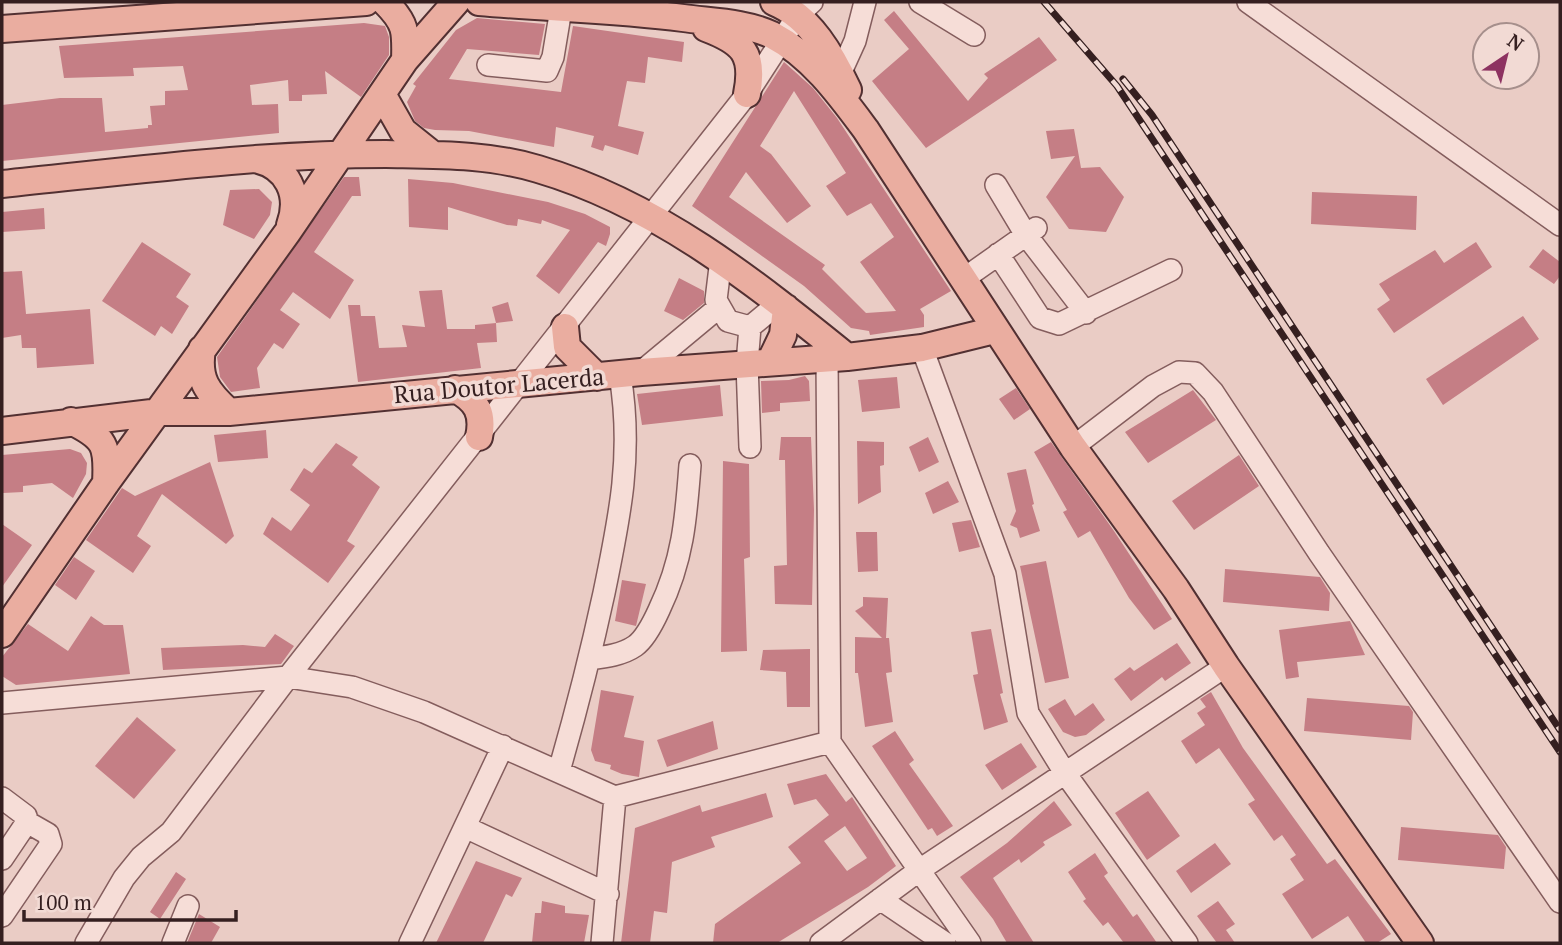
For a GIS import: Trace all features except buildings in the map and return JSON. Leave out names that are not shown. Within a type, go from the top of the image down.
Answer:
[{"type":"main road","points":[[2,29],[128,10],[366,2]]},
{"type":"main road","points":[[385,2],[402,20],[405,60]]},
{"type":"main road","points":[[2,635],[405,60],[456,2]]},
{"type":"main road","points":[[479,2],[561,9],[617,6],[682,18],[736,24],[758,30],[781,41],[825,79],[866,130],[1073,447],[1175,589],[1420,943]]},
{"type":"main road","points":[[774,2],[805,8],[866,130]]},
{"type":"main road","points":[[682,18],[718,32],[744,51],[752,70],[747,94]]},
{"type":"main road","points":[[382,94],[404,131],[433,155]]},
{"type":"main road","points":[[2,184],[252,158],[340,154],[471,156],[537,169],[579,183],[650,215],[721,259],[783,305],[837,357]]},
{"type":"main road","points":[[252,158],[271,164],[289,181],[295,208],[286,233]]},
{"type":"main road","points":[[758,363],[783,334],[783,305]]},
{"type":"main road","points":[[565,327],[567,347],[574,357],[619,374]]},
{"type":"main road","name":"Rua Doutor Lacerda","points":[[2,431],[160,412],[229,412],[619,374],[837,357],[922,348],[995,330]]},
{"type":"main road","points":[[202,349],[199,366],[204,386],[229,412]]},
{"type":"main road","points":[[455,389],[468,396],[476,406],[481,416],[479,437]]},
{"type":"main road","points":[[71,421],[92,432],[103,443],[107,452],[106,483]]},
{"type":"street","points":[[920,2],[974,35]]},
{"type":"street","points":[[1248,2],[1560,225]]},
{"type":"street","points":[[840,75],[855,41],[864,3]]},
{"type":"street","points":[[86,943],[124,878],[141,857],[171,832],[288,677],[747,94],[805,8]]},
{"type":"street","points":[[488,65],[547,71],[553,57],[561,9]]},
{"type":"street","points":[[996,185],[1031,231],[1086,313]]},
{"type":"street","points":[[962,280],[1031,231]]},
{"type":"street","points":[[998,254],[1040,318],[1059,324],[1171,270]]},
{"type":"street","points":[[721,259],[717,278],[718,308],[728,321],[750,327],[783,305]]},
{"type":"street","points":[[559,771],[589,659],[621,512],[627,458],[626,414],[619,374],[718,308]]},
{"type":"street","points":[[750,327],[758,363],[750,447]]},
{"type":"street","points":[[922,348],[1005,574],[1024,702],[1065,773],[1187,943]]},
{"type":"street","points":[[837,357],[830,742],[970,943]]},
{"type":"street","points":[[1073,447],[1153,386],[1179,372],[1195,373],[1213,391],[1311,542],[1560,901]]},
{"type":"street","points":[[589,659],[613,656],[636,645],[654,621],[675,578],[684,538],[690,465]]},
{"type":"street","points":[[821,943],[921,869],[1226,666]]},
{"type":"street","points":[[2,703],[288,677],[352,687],[503,746],[615,797],[830,742]]},
{"type":"street","points":[[410,943],[503,746]]},
{"type":"street","points":[[602,943],[615,797]]},
{"type":"street","points":[[2,798],[26,816],[26,822],[2,859]]},
{"type":"street","points":[[2,916],[51,844],[48,834],[26,822]]},
{"type":"street","points":[[465,827],[608,894]]},
{"type":"street","points":[[880,899],[945,943]]},
{"type":"street","points":[[173,943],[188,906]]},
{"type":"railway","points":[[1044,2],[1117,86],[1560,752]]},
{"type":"railway","points":[[1123,79],[1152,115],[1560,730]]}]
